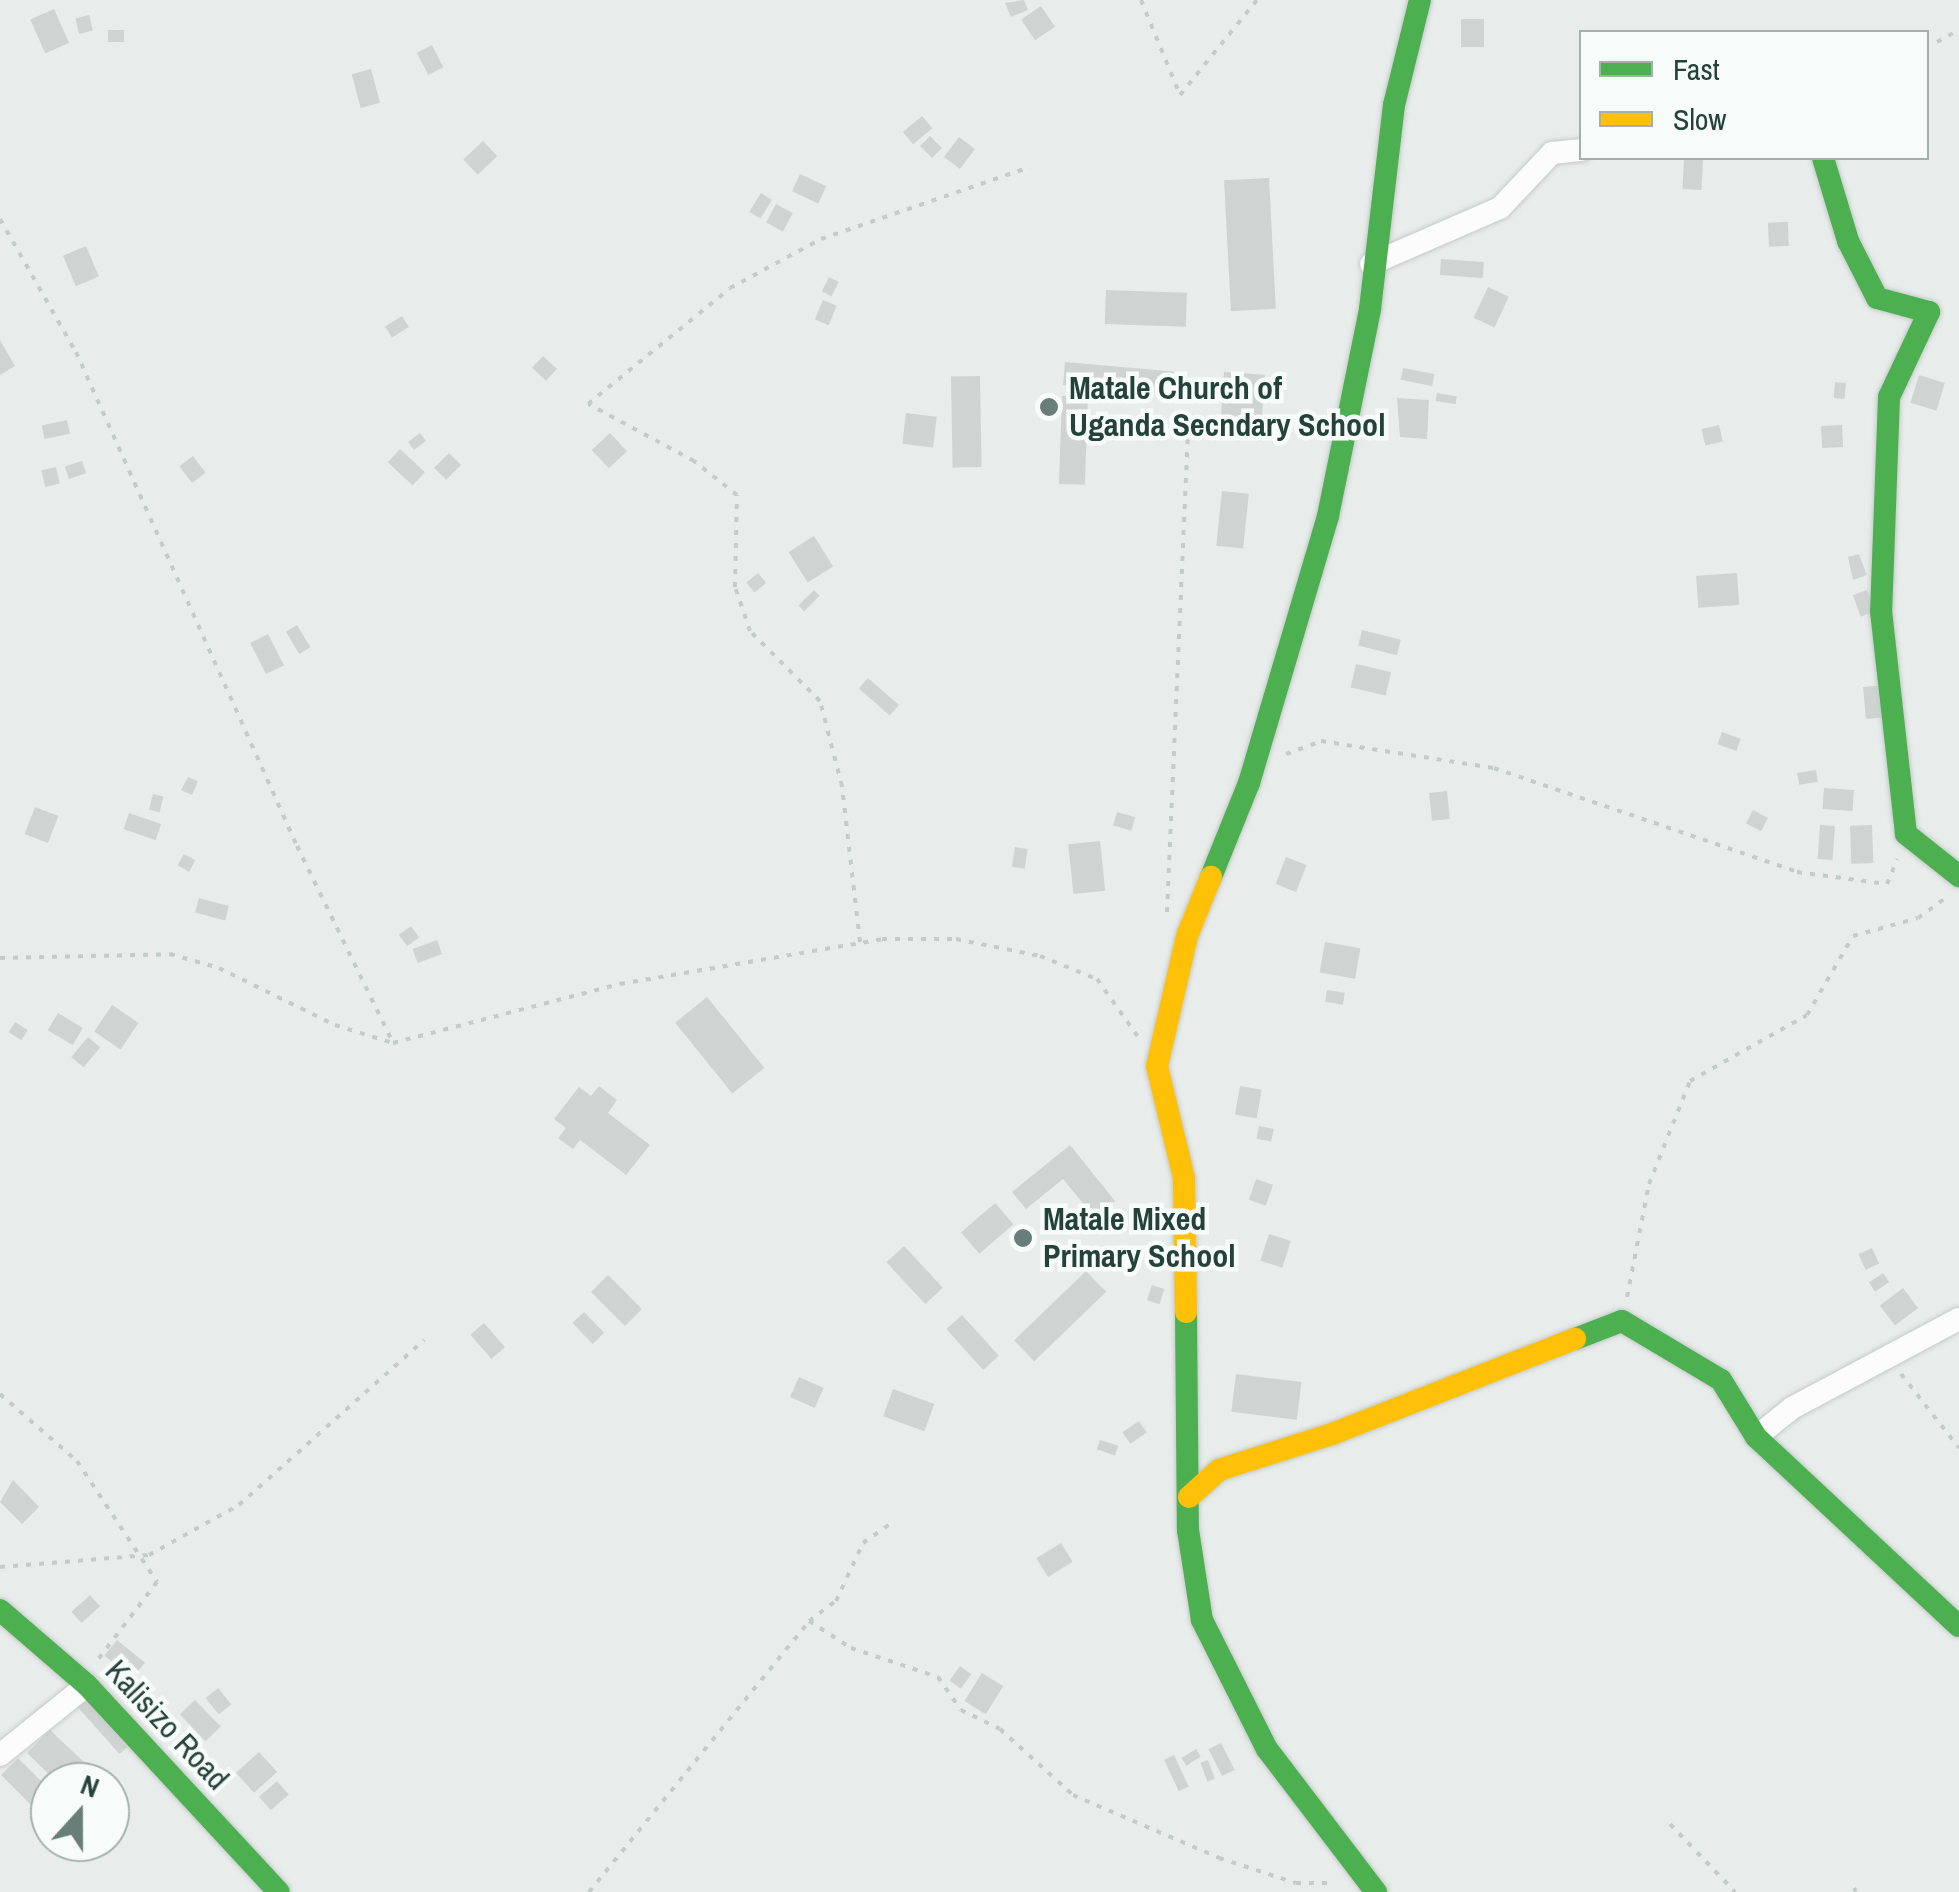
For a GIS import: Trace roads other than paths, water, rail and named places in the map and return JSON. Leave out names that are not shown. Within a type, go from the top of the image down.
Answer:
[{"type":"street","points":[[1370,1884],[1267,1749],[1218,1656],[1193,1578],[1184,1178],[1157,1066],[1187,936],[1254,766],[1328,516],[1370,310],[1371,264],[1394,105],[1420,0]]},
{"type":"street","points":[[1371,264],[1500,208],[1552,153],[1579,150]]},
{"type":"street","points":[[1825,160],[1848,242],[1876,298],[1929,312],[1889,397],[1881,611],[1906,834],[1959,876]]},
{"type":"street","points":[[1756,1437],[1792,1408],[1959,1319]]},
{"type":"street","points":[[1189,1496],[1219,1470],[1332,1434],[1622,1321],[1721,1380],[1756,1437],[1959,1626]]},
{"type":"street","name":"Kalisizo Road","points":[[0,1610],[84,1682],[279,1892]]},
{"type":"street","points":[[0,1755],[84,1682]]},
{"type":"place","name":"Matale Church of Uganda Secndary School","points":[[1049,407]]},
{"type":"place","name":"Matale Mixed Primary School","points":[[1023,1238]]}]
